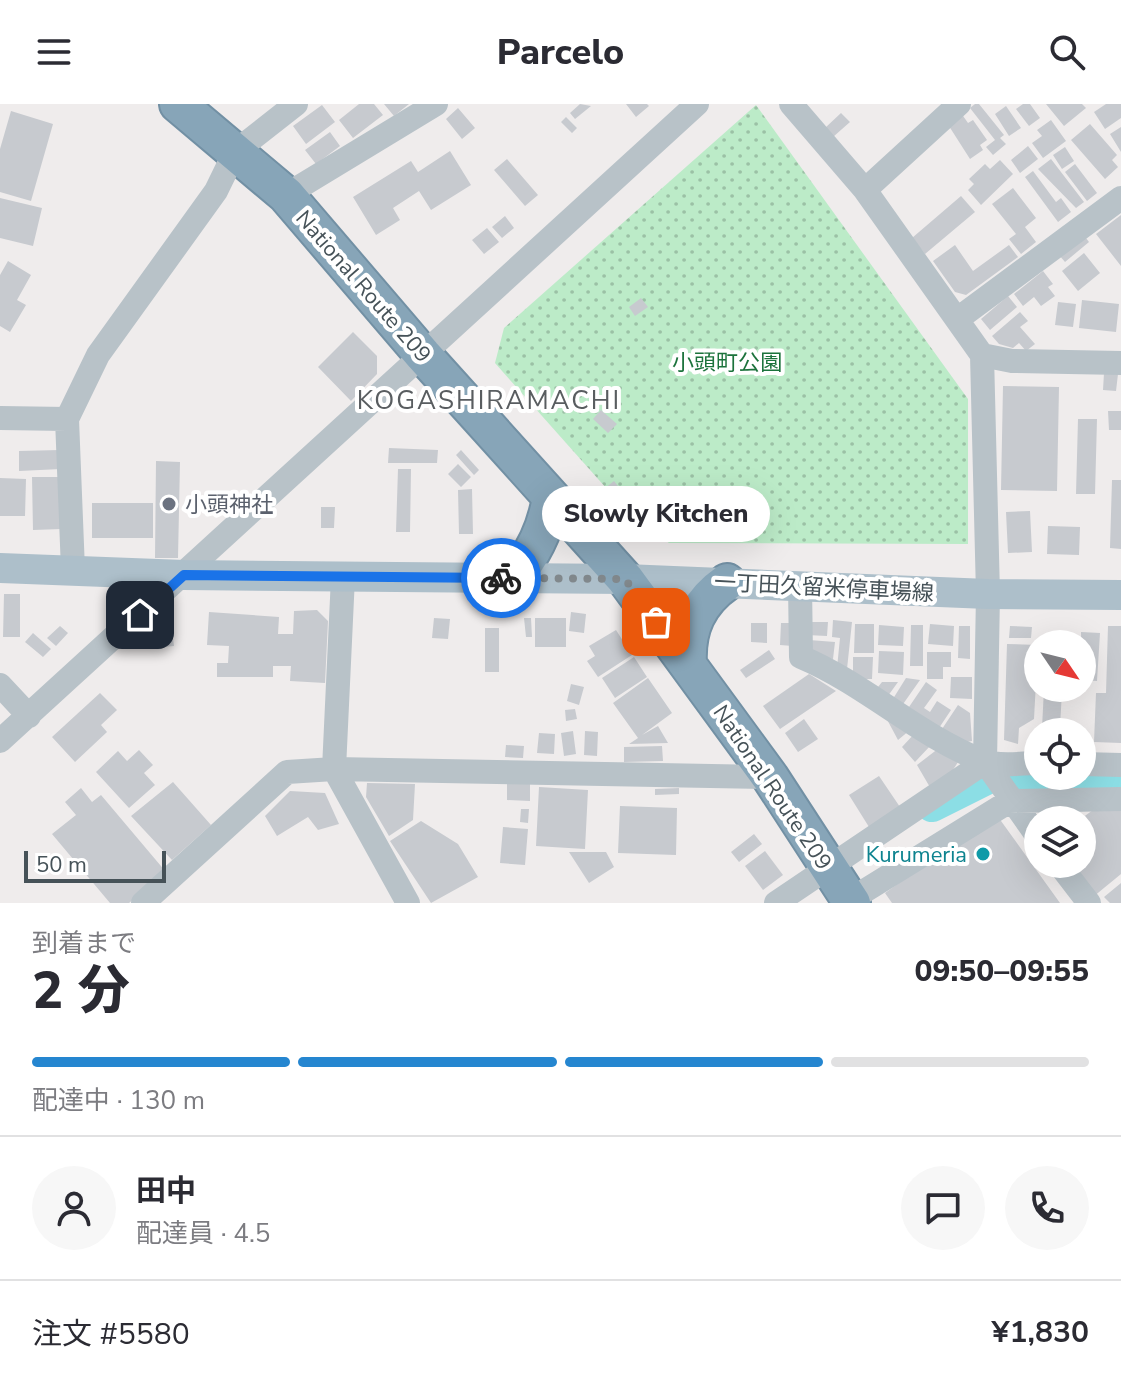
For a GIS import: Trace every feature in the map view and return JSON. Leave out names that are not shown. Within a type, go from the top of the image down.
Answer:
[{"type":"highway","name":"National Route 209","points":[[178,104],[286,195],[423,355],[625,579],[770,777],[849,902]]},
{"type":"highway","points":[[513,578],[530,559],[548,519],[551,497]]},
{"type":"highway","points":[[688,664],[687,644],[700,607],[727,582]]},
{"type":"main road","name":"一丁田久留米停車場線","points":[[0,568],[184,575],[625,579],[988,594],[1121,595]]},
{"type":"street","points":[[73,570],[67,419],[98,355],[216,191],[235,152],[296,104]]},
{"type":"street","points":[[286,195],[436,104]]},
{"type":"street","points":[[0,741],[697,104]]},
{"type":"street","points":[[791,104],[865,190],[959,318],[982,355],[988,594],[985,762],[1024,819]]},
{"type":"street","points":[[865,190],[959,104]]},
{"type":"street","points":[[959,318],[1121,198]]},
{"type":"street","points":[[982,355],[1012,361],[1121,363]]},
{"type":"street","points":[[0,418],[67,419]]},
{"type":"street","points":[[343,577],[334,769],[408,903]]},
{"type":"street","points":[[800,584],[801,657],[832,670],[883,706],[985,762],[1024,763]]},
{"type":"street","points":[[0,685],[29,716]]},
{"type":"street","points":[[776,903],[826,866],[985,762]]},
{"type":"street","points":[[1096,764],[1121,765]]},
{"type":"street","points":[[143,903],[287,772],[334,769],[770,777]]},
{"type":"street","points":[[849,902],[1010,801],[1121,799]]},
{"type":"street","points":[[1070,878],[1089,903]]},
{"type":"green space","name":"小頭町公園","points":[[756,105],[968,399],[968,544],[669,543],[631,516],[495,363],[504,328]]},
{"type":"building","points":[[359,104],[374,104],[383,115],[353,138],[339,120]]},
{"type":"building","points":[[384,104],[409,104],[394,116]]},
{"type":"building","points":[[580,104],[591,106],[575,119],[570,113]]},
{"type":"building","points":[[626,104],[647,104],[649,106],[636,117]]},
{"type":"building","points":[[979,104],[1004,135],[1000,138],[1006,144],[993,155],[986,147],[995,140],[970,108]]},
{"type":"building","points":[[1030,104],[1040,118],[1029,126],[1016,109]]},
{"type":"building","points":[[1046,104],[1082,104],[1086,108],[1064,126]]},
{"type":"building","points":[[1106,104],[1121,104],[1121,118],[1105,129],[1094,112]]},
{"type":"building","points":[[322,105],[335,122],[306,144],[293,126]]},
{"type":"building","points":[[1006,106],[1021,128],[1009,136],[995,114]]},
{"type":"building","points":[[458,108],[475,128],[462,139],[446,119]]},
{"type":"building","points":[[11,111],[53,124],[31,201],[0,192],[0,149]]},
{"type":"building","points":[[841,113],[850,122],[833,137],[825,128]]},
{"type":"building","points":[[961,113],[968,123],[973,120],[987,140],[980,145],[983,150],[970,159],[947,123]]},
{"type":"building","points":[[566,117],[577,128],[572,133],[561,122]]},
{"type":"building","points":[[1051,120],[1066,141],[1043,158],[1032,143],[1042,136],[1037,130]]},
{"type":"building","points":[[1090,124],[1117,155],[1112,160],[1118,167],[1105,179],[1071,140]]},
{"type":"building","points":[[1121,127],[1121,152],[1110,134]]},
{"type":"building","points":[[330,132],[340,146],[316,164],[305,150]]},
{"type":"building","points":[[1028,146],[1038,159],[1020,173],[1011,160]]},
{"type":"building","points":[[1065,147],[1074,161],[1062,169],[1053,155]]},
{"type":"building","points":[[450,151],[471,185],[431,210],[419,191],[393,208],[400,220],[376,235],[353,197],[411,161],[418,172]]},
{"type":"building","points":[[507,159],[538,195],[525,206],[494,170]]},
{"type":"building","points":[[1051,159],[1084,202],[1076,208],[1038,169]]},
{"type":"building","points":[[1000,160],[1013,174],[981,205],[968,190],[974,184],[969,179],[985,164],[990,169]]},
{"type":"building","points":[[1075,164],[1097,193],[1087,201],[1065,172]]},
{"type":"building","points":[[1033,171],[1056,202],[1061,198],[1071,212],[1058,222],[1025,177]]},
{"type":"building","points":[[1013,188],[1036,218],[1025,227],[1036,242],[1021,254],[1009,239],[1016,234],[992,204]]},
{"type":"building","points":[[961,196],[975,212],[925,254],[912,238]]},
{"type":"building","points":[[0,198],[42,208],[33,246],[0,238]]},
{"type":"building","points":[[1121,215],[1121,266],[1096,234]]},
{"type":"building","points":[[505,216],[514,228],[502,238],[492,227]]},
{"type":"building","points":[[487,228],[499,242],[484,254],[472,240]]},
{"type":"building","points":[[1083,234],[1089,242],[1065,262],[1059,255]]},
{"type":"building","points":[[955,245],[973,271],[1009,245],[1018,257],[966,295],[955,292],[933,261]]},
{"type":"building","points":[[1084,253],[1100,273],[1078,291],[1062,271]]},
{"type":"building","points":[[8,261],[31,275],[17,300],[26,305],[10,332],[0,326],[0,275]]},
{"type":"building","points":[[1043,271],[1053,284],[1048,287],[1055,296],[1041,306],[1034,297],[1023,306],[1014,294]]},
{"type":"building","points":[[1008,296],[1017,307],[990,330],[981,319]]},
{"type":"building","points":[[641,298],[648,307],[635,316],[629,307]]},
{"type":"building","points":[[1082,300],[1119,304],[1116,332],[1079,328]]},
{"type":"building","points":[[1058,302],[1076,304],[1073,327],[1055,325]]},
{"type":"building","points":[[1020,312],[1028,321],[1020,327],[1035,344],[1026,351],[1019,343],[1013,348],[999,344],[992,336]]},
{"type":"building","points":[[353,332],[377,356],[377,374],[351,401],[318,367]]},
{"type":"building","points":[[1104,373],[1118,374],[1116,391],[1103,390]]},
{"type":"building","points":[[1003,386],[1059,387],[1057,491],[1001,490]]},
{"type":"building","points":[[601,410],[617,424],[608,433],[593,419]]},
{"type":"building","points":[[1108,411],[1121,411],[1121,430],[1109,430]]},
{"type":"building","points":[[1078,419],[1097,419],[1095,494],[1076,494]]},
{"type":"building","points":[[389,448],[438,450],[437,463],[388,463]]},
{"type":"building","points":[[60,450],[61,469],[19,471],[19,451]]},
{"type":"building","points":[[461,450],[479,470],[474,475],[456,455]]},
{"type":"building","points":[[156,461],[180,462],[178,558],[155,558]]},
{"type":"building","points":[[458,464],[471,477],[461,487],[448,474]]},
{"type":"building","points":[[398,469],[411,469],[410,532],[396,532]]},
{"type":"building","points":[[32,477],[61,477],[62,529],[33,530]]},
{"type":"building","points":[[0,478],[26,479],[25,516],[0,516]]},
{"type":"building","points":[[1112,480],[1121,480],[1121,549],[1110,548]]},
{"type":"building","points":[[614,481],[629,500],[619,508],[604,489]]},
{"type":"building","points":[[472,489],[473,534],[459,534],[458,490]]},
{"type":"building","points":[[92,503],[153,503],[153,538],[92,538]]},
{"type":"building","points":[[321,507],[335,507],[334,528],[321,528]]},
{"type":"building","points":[[1030,511],[1032,552],[1008,553],[1006,512]]},
{"type":"building","points":[[1048,526],[1080,527],[1079,555],[1047,554]]},
{"type":"building","points":[[4,594],[20,594],[20,637],[3,637]]},
{"type":"building","points":[[317,610],[328,621],[325,683],[290,681],[291,666],[273,666],[273,677],[217,677],[217,663],[228,663],[229,646],[207,645],[209,612],[279,617],[278,634],[293,634],[294,611]]},
{"type":"building","points":[[571,612],[586,614],[584,633],[569,631]]},
{"type":"building","points":[[434,618],[450,619],[448,639],[432,638]]},
{"type":"building","points":[[524,618],[531,618],[532,637],[526,637]]},
{"type":"building","points":[[535,618],[566,618],[566,647],[535,647]]},
{"type":"building","points":[[833,620],[852,622],[847,669],[837,668],[840,638],[832,637]]},
{"type":"building","points":[[808,622],[828,622],[827,636],[807,635]]},
{"type":"building","points":[[751,623],[767,623],[767,643],[751,642]]},
{"type":"building","points":[[781,623],[795,623],[793,646],[780,645]]},
{"type":"building","points":[[855,624],[874,624],[874,653],[854,653]]},
{"type":"building","points":[[930,624],[954,626],[953,646],[928,644]]},
{"type":"building","points":[[879,625],[904,627],[903,646],[878,645]]},
{"type":"building","points":[[911,625],[923,625],[923,666],[910,666]]},
{"type":"building","points":[[60,626],[68,633],[56,646],[47,638]]},
{"type":"building","points":[[959,626],[970,626],[970,659],[958,658]]},
{"type":"building","points":[[1010,626],[1032,627],[1032,630],[1024,630],[1024,638],[1009,638]]},
{"type":"building","points":[[1108,626],[1121,626],[1121,743],[1096,742],[1096,693],[1106,693]]},
{"type":"building","points":[[485,628],[499,628],[499,672],[485,672]]},
{"type":"building","points":[[616,630],[632,655],[598,677],[587,661],[595,656],[589,646]]},
{"type":"building","points":[[33,633],[51,649],[43,657],[25,642]]},
{"type":"building","points":[[1096,633],[1100,633],[1096,681]]},
{"type":"building","points":[[173,638],[174,646],[162,647],[161,639]]},
{"type":"building","points":[[809,640],[835,642],[833,659],[808,656]]},
{"type":"building","points":[[1007,644],[1024,645],[1024,702],[1035,702],[1034,718],[1024,718],[1024,725],[1019,728],[1018,744],[1004,740]]},
{"type":"building","points":[[769,650],[775,659],[746,678],[740,670]]},
{"type":"building","points":[[879,651],[904,652],[903,675],[878,673]]},
{"type":"building","points":[[927,652],[951,652],[951,667],[943,667],[943,679],[927,679]]},
{"type":"building","points":[[634,657],[647,677],[615,698],[602,678]]},
{"type":"building","points":[[853,657],[873,657],[872,679],[853,679]]},
{"type":"building","points":[[809,674],[836,691],[780,729],[763,706]]},
{"type":"building","points":[[951,677],[972,677],[972,699],[950,698]]},
{"type":"building","points":[[648,678],[672,713],[642,735],[658,726],[668,743],[629,744],[638,738],[613,703]]},
{"type":"building","points":[[906,678],[920,680],[901,707],[891,702]]},
{"type":"building","points":[[882,682],[898,682],[885,700],[874,692]]},
{"type":"building","points":[[926,682],[937,690],[924,708],[930,712],[937,701],[951,710],[939,728],[909,707]]},
{"type":"building","points":[[571,684],[584,687],[579,705],[567,701]]},
{"type":"building","points":[[100,693],[117,710],[101,725],[107,732],[75,762],[52,737]]},
{"type":"building","points":[[1043,702],[1061,702],[1061,718],[1043,718]]},
{"type":"building","points":[[958,705],[970,713],[972,741],[967,742],[942,729]]},
{"type":"building","points":[[575,709],[577,719],[566,721],[565,710]]},
{"type":"building","points":[[883,712],[910,730],[898,740]]},
{"type":"building","points":[[804,719],[818,739],[798,752],[785,733]]},
{"type":"building","points":[[573,731],[576,754],[564,756],[561,733]]},
{"type":"building","points":[[585,731],[598,732],[597,756],[584,755]]},
{"type":"building","points":[[539,733],[555,734],[554,754],[537,753]]},
{"type":"building","points":[[915,733],[931,745],[915,762],[902,747]]},
{"type":"building","points":[[506,745],[524,746],[523,758],[505,757]]},
{"type":"building","points":[[662,746],[663,761],[624,762],[624,747]]},
{"type":"building","points":[[939,748],[960,759],[949,776],[931,789],[917,765]]},
{"type":"building","points":[[139,750],[153,765],[144,773],[155,785],[129,808],[96,772],[118,751],[127,761]]},
{"type":"building","points":[[879,776],[900,807],[869,827],[849,795]]},
{"type":"building","points":[[173,782],[211,825],[172,860],[131,816]]},
{"type":"building","points":[[367,783],[415,784],[413,820],[389,836],[366,797]]},
{"type":"building","points":[[507,784],[530,784],[530,801],[507,800]]},
{"type":"building","points":[[539,787],[588,790],[585,849],[536,846]]},
{"type":"building","points":[[81,788],[92,802],[101,795],[166,872],[129,903],[110,903],[52,834],[76,815],[65,802]]},
{"type":"building","points":[[679,788],[679,794],[655,795],[655,789]]},
{"type":"building","points":[[290,791],[325,793],[339,824],[318,830],[308,817],[277,836],[265,816]]},
{"type":"building","points":[[620,806],[677,808],[676,855],[618,853]]},
{"type":"building","points":[[521,809],[529,809],[528,823],[520,822]]},
{"type":"building","points":[[1096,810],[1121,810],[1121,874],[1093,897],[1078,878],[1096,878]]},
{"type":"building","name":"Kurumeria","points":[[996,814],[1024,853],[1024,878],[1042,878],[1060,903],[892,903],[885,893]]},
{"type":"building","points":[[421,821],[458,844],[478,877],[431,903],[390,841]]},
{"type":"building","points":[[503,827],[528,829],[525,865],[500,863]]},
{"type":"building","points":[[754,834],[762,844],[739,862],[731,852]]},
{"type":"building","points":[[765,851],[783,875],[763,890],[745,866]]},
{"type":"building","points":[[569,852],[606,852],[614,867],[589,883]]},
{"type":"building","points":[[1121,883],[1121,903],[1110,903],[1104,897]]},
{"type":"waterway","points":[[932,805],[994,774],[1024,775]]},
{"type":"waterway","points":[[1096,777],[1121,778]]},
{"type":"way so far","points":[[501,578],[625,579],[656,622]]},
{"type":"place","name":"小頭神社","points":[[169,504]]},
{"type":"place","name":"Slowly Kitchen","points":[[656,622]]},
{"type":"place","name":"Kurumeria","points":[[983,854]]},
{"type":"district","name":"KOGASHIRAMACHI","points":[[489,400]]},
{"type":"route","points":[[140,615],[184,575],[501,578]]}]
